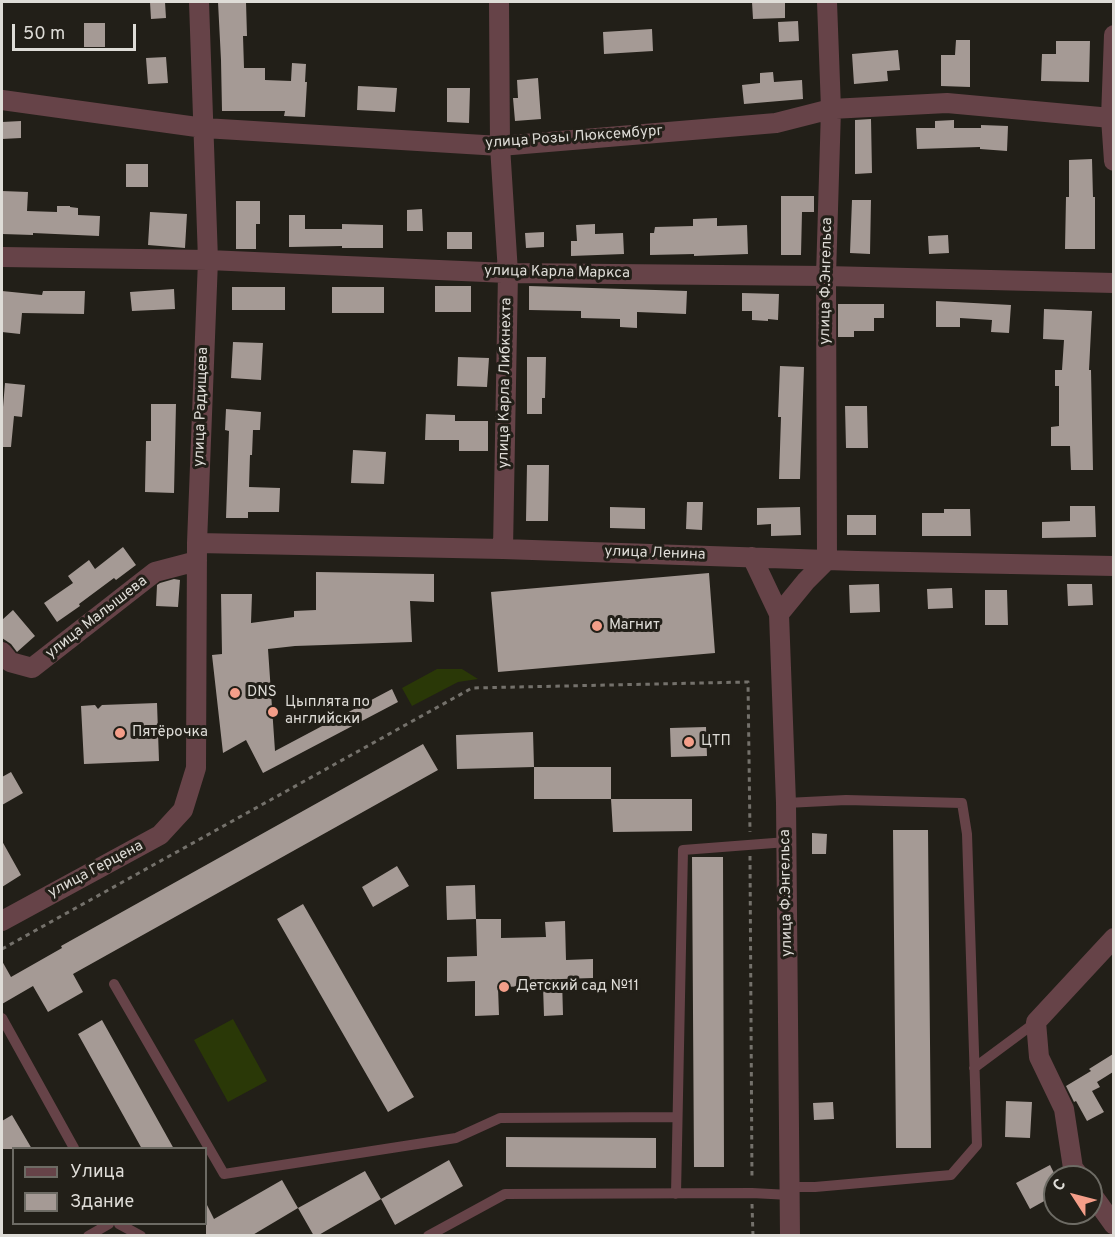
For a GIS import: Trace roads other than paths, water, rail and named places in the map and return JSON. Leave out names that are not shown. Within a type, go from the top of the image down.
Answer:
[{"type":"street","name":"улица Радищева","points":[[183,810],[196,768],[197,552],[208,260],[199,2]]},
{"type":"street","name":"улица Карла Либкнехта","points":[[499,2],[500,146],[508,273],[503,549]]},
{"type":"street","name":"улица Ф.Энгельса","points":[[827,2],[831,109],[826,276],[827,560]]},
{"type":"street","points":[[1113,35],[1111,118],[1113,161]]},
{"type":"street","name":"улица Розы Люксембург","points":[[2,100],[204,128],[500,146],[776,123],[831,109],[946,103],[1111,118]]},
{"type":"street","name":"улица Карла Маркса","points":[[2,257],[208,260],[508,273],[826,276],[1113,283]]},
{"type":"street","name":"улица Ленина","points":[[197,552],[503,549],[827,560],[1113,566]]},
{"type":"street","name":"улица Малышева","points":[[2,652],[10,662],[32,668],[155,572],[197,552]]},
{"type":"street","name":"улица Ф.Энгельса","points":[[752,557],[780,614],[787,842],[790,1236]]},
{"type":"street","points":[[780,614],[806,581],[827,560]]},
{"type":"street","name":"улица Герцена","points":[[2,921],[160,835],[183,810]]},
{"type":"street","points":[[1073,1165],[1064,1109],[1039,1057],[1036,1022],[1113,938]]},
{"type":"street","points":[[1103,1210],[1113,1225]]},
{"type":"lane","points":[[428,1236],[505,1194],[752,1193],[951,1175],[977,1145],[967,834],[962,804],[846,800],[786,803]]},
{"type":"lane","points":[[676,1194],[683,850],[787,842]]},
{"type":"lane","points":[[114,984],[225,1174],[456,1138],[500,1118],[677,1117]]},
{"type":"lane","points":[[2,1018],[73,1147]]},
{"type":"lane","points":[[974,1068],[1036,1022]]},
{"type":"lane","points":[[88,1236],[107,1225]]},
{"type":"lane","points":[[121,1225],[141,1236]]},
{"type":"place","name":"Магнит","points":[[597,626]]},
{"type":"place","name":"DNS","points":[[235,693]]},
{"type":"place","name":"Цыплята по английски","points":[[273,712]]},
{"type":"place","name":"Пятёрочка","points":[[120,733]]},
{"type":"place","name":"ЦТП","points":[[689,742]]},
{"type":"place","name":"Детский сад №11","points":[[504,987]]}]
